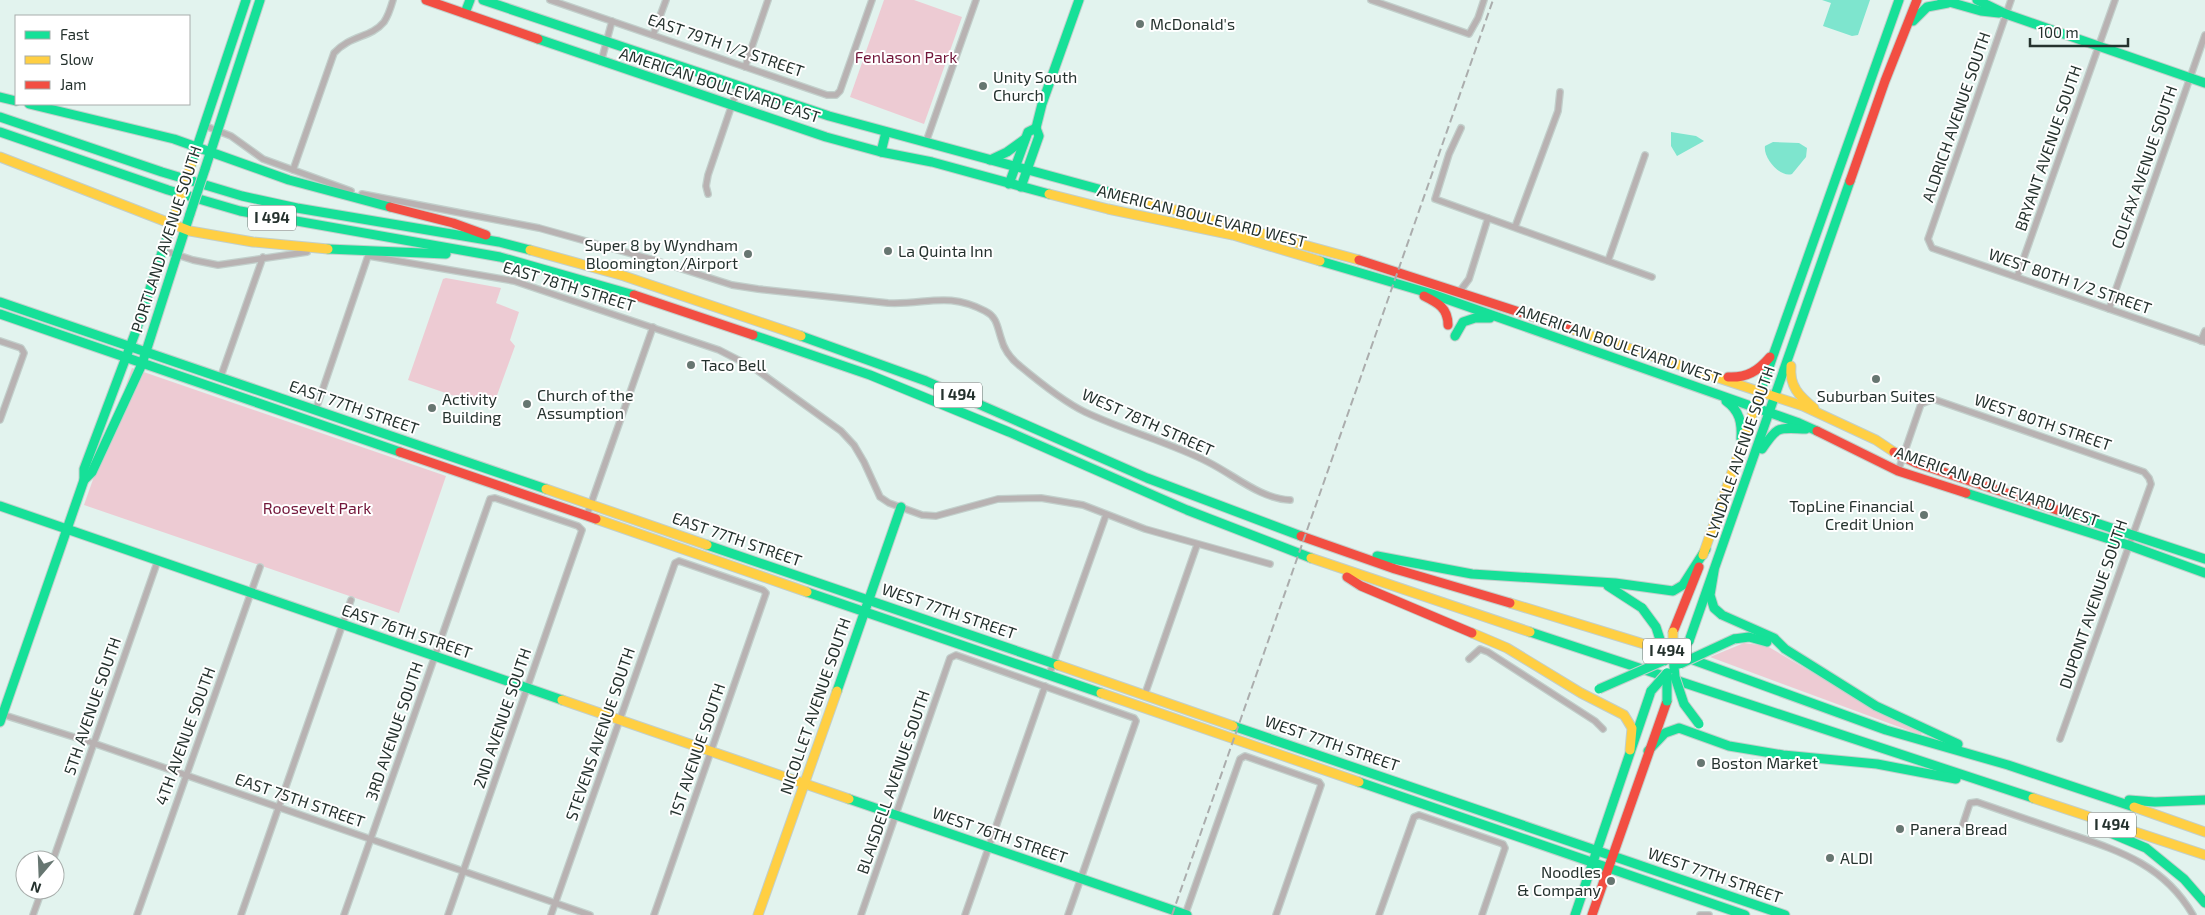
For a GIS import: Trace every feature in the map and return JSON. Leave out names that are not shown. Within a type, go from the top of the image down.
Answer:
[{"type":"main road","name":"PORTLAND AVENUE SOUTH","points":[[1,716],[84,480],[84,469],[131,346],[246,0]]},
{"type":"main road","name":"PORTLAND AVENUE SOUTH","points":[[84,480],[92,472],[142,364],[184,229],[260,0]]},
{"type":"main road","name":"AMERICAN BOULEVARD EAST","points":[[426,0],[442,3],[601,62],[795,127],[881,152],[932,162],[1009,184]]},
{"type":"main road","points":[[465,13],[470,0]]},
{"type":"main road","name":"AMERICAN BOULEVARD EAST","points":[[483,0],[797,107],[1015,166]]},
{"type":"main road","points":[[1021,187],[1039,136],[1036,128],[1042,104],[1079,0]]},
{"type":"main road","points":[[1891,21],[1892,0]]},
{"type":"main road","name":"LYNDALE AVENUE SOUTH","points":[[1667,658],[1673,632],[1706,549],[1900,0]]},
{"type":"main road","name":"LYNDALE AVENUE SOUTH","points":[[1674,671],[1688,642],[1714,571],[1885,81],[1918,0]]},
{"type":"main road","points":[[1977,0],[2006,14],[2205,83]]},
{"type":"main road","points":[[1908,27],[1922,10],[1946,1],[1981,11],[2006,14]]},
{"type":"main road","points":[[0,97],[15,101]]},
{"type":"main road","points":[[33,105],[174,139],[289,180],[453,222],[525,249]]},
{"type":"main road","name":"I 494","points":[[0,117],[162,172],[242,196],[297,208],[473,238],[525,249],[624,276],[837,348],[926,381],[1147,478],[1324,544],[1440,583],[1629,638],[1886,730],[2008,765],[2113,799],[2205,832]]},
{"type":"main road","points":[[1009,184],[1028,132],[1036,128]]},
{"type":"main road","name":"I 494","points":[[0,132],[168,190],[240,211],[500,257],[654,300],[870,375],[955,409],[1187,510],[1333,567],[1744,704],[2007,788],[2205,856]]},
{"type":"main road","points":[[881,152],[886,132]]},
{"type":"main road","points":[[990,160],[1007,152],[1026,139]]},
{"type":"main road","points":[[0,156],[92,194],[184,229],[210,236],[257,243],[500,257]]},
{"type":"main road","name":"AMERICAN BOULEVARD WEST","points":[[1015,166],[1367,261],[1714,375],[1822,415],[1876,440],[1902,457],[2205,559]]},
{"type":"main road","name":"AMERICAN BOULEVARD WEST","points":[[1009,184],[1233,235],[1406,286],[1770,412],[1820,432],[1898,471],[2128,545],[2205,573]]},
{"type":"main road","points":[[1135,214],[1139,200]]},
{"type":"main road","points":[[1406,286],[1445,309],[1448,316],[1448,325]]},
{"type":"main road","name":"EAST 77TH STREET","points":[[0,302],[221,376],[868,600]]},
{"type":"main road","name":"EAST 77TH STREET","points":[[0,314],[689,550],[864,612]]},
{"type":"main road","points":[[1455,336],[1462,322],[1475,318],[1498,318]]},
{"type":"main road","points":[[1714,375],[1736,378],[1748,376],[1760,369],[1774,353]]},
{"type":"main road","points":[[1790,356],[1791,385],[1804,400],[1822,415]]},
{"type":"main road","points":[[1709,391],[1736,407],[1741,419],[1741,448]]},
{"type":"main road","points":[[1752,464],[1774,431],[1784,428],[1799,428],[1820,432]]},
{"type":"main road","name":"EAST 76TH STREET","points":[[0,506],[804,783]]},
{"type":"main road","name":"NICOLLET AVENUE SOUTH","points":[[758,915],[901,508]]},
{"type":"main road","points":[[1324,544],[1472,574],[1615,583],[1663,591],[1679,589],[1706,549]]},
{"type":"main road","points":[[689,550],[704,552],[761,571],[766,564]]},
{"type":"main road","points":[[1333,567],[1361,586],[1507,648],[1562,682],[1624,715],[1632,728],[1630,750]]},
{"type":"main road","points":[[1714,571],[1710,595],[1714,608],[1722,615],[1774,638],[1785,649]]},
{"type":"main road","points":[[1599,582],[1614,588],[1642,608],[1659,634],[1667,658],[1674,671],[1684,704],[1699,724],[1721,738],[1750,749]]},
{"type":"main road","name":"WEST 77TH STREET","points":[[868,600],[1785,915]]},
{"type":"main road","name":"WEST 77TH STREET","points":[[864,612],[1745,915]]},
{"type":"main road","points":[[1651,691],[1674,671],[1734,639],[1754,638],[1785,649],[1876,706],[1929,732],[2008,765]]},
{"type":"main road","points":[[1562,682],[1582,689],[1599,689],[1667,658],[1688,642]]},
{"type":"main road","points":[[1575,915],[1651,691],[1667,658]]},
{"type":"main road","points":[[1592,915],[1667,701],[1674,671]]},
{"type":"main road","points":[[1648,751],[1665,732],[1671,728],[1679,728],[1729,746],[1877,764],[2007,788]]},
{"type":"main road","name":"WEST 76TH STREET","points":[[804,783],[1081,878],[1162,911],[1186,915]]},
{"type":"main road","points":[[2019,793],[2146,848],[2184,879],[2205,903]]},
{"type":"main road","points":[[2113,799],[2155,802],[2205,800]]},
{"type":"street","points":[[203,126],[231,136],[263,159],[293,170],[334,53],[350,40],[370,34],[378,28],[384,21],[393,0]]},
{"type":"street","name":"EAST 79TH 1/2 STREET","points":[[550,0],[561,2],[828,95],[836,95],[840,90],[872,0]]},
{"type":"street","points":[[653,35],[666,0]]},
{"type":"street","points":[[745,67],[768,0]]},
{"type":"street","points":[[926,142],[976,0]]},
{"type":"street","points":[[1371,0],[1389,3],[1468,34],[1478,18],[1484,0]]},
{"type":"street","name":"ALDRICH AVENUE SOUTH","points":[[1928,243],[2011,0]]},
{"type":"street","name":"BRYANT AVENUE SOUTH","points":[[2017,277],[2114,0]]},
{"type":"street","points":[[601,62],[612,21]]},
{"type":"street","name":"COLFAX AVENUE SOUTH","points":[[2109,309],[2205,35]]},
{"type":"street","points":[[708,194],[706,186],[708,175],[738,87]]},
{"type":"street","points":[[1515,227],[1558,111],[1560,92]]},
{"type":"street","points":[[1461,128],[1435,199],[1652,277]]},
{"type":"street","points":[[1608,261],[1645,155]]},
{"type":"street","name":"WEST 78TH STREET","points":[[293,170],[356,192],[487,216],[558,233],[654,260],[732,285],[888,302],[909,303],[945,298],[973,305],[992,315],[996,321],[1001,339],[1012,359],[1083,411],[1180,449],[1208,462],[1273,498],[1290,500]]},
{"type":"street","points":[[1464,293],[1488,218]]},
{"type":"street","name":"WEST 80TH 1/2 STREET","points":[[1928,243],[1932,248],[2203,342]]},
{"type":"street","name":"EAST 78TH STREET","points":[[162,250],[199,262],[218,264],[308,252],[368,256],[514,281],[653,327],[737,358],[829,421],[854,446],[864,462],[880,497],[884,501],[901,508]]},
{"type":"street","points":[[316,409],[368,256]]},
{"type":"street","points":[[221,376],[263,257]]},
{"type":"street","points":[[587,515],[653,327]]},
{"type":"street","points":[[2203,342],[2205,331]]},
{"type":"street","points":[[0,341],[21,348],[24,354],[0,420]]},
{"type":"street","name":"WEST 80TH STREET","points":[[1902,457],[1921,404],[1933,399],[2144,472],[2149,478]]},
{"type":"street","points":[[1898,471],[1902,457]]},
{"type":"street","name":"DUPONT AVENUE SOUTH","points":[[2060,739],[2151,484],[2149,478]]},
{"type":"street","points":[[901,508],[929,517],[998,499],[1018,497],[1041,498],[1083,505],[1145,530],[1270,564]]},
{"type":"street","name":"3RD AVENUE SOUTH","points":[[344,915],[490,499],[495,498],[538,512],[578,526],[582,530]]},
{"type":"street","points":[[1049,675],[1106,515]]},
{"type":"street","name":"2ND AVENUE SOUTH","points":[[448,915],[582,530]]},
{"type":"street","points":[[1145,694],[1198,545]]},
{"type":"street","name":"5TH AVENUE SOUTH","points":[[56,850],[158,560]]},
{"type":"street","name":"STEVENS AVENUE SOUTH","points":[[551,915],[675,563],[679,561],[763,590],[766,593]]},
{"type":"street","name":"4TH AVENUE SOUTH","points":[[137,915],[260,567]]},
{"type":"street","name":"1ST AVENUE SOUTH","points":[[654,915],[766,593]]},
{"type":"street","points":[[241,915],[351,600]]},
{"type":"street","points":[[1469,659],[1480,649],[1488,652],[1595,721],[1604,730]]},
{"type":"street","name":"BLAISDELL AVENUE SOUTH","points":[[861,915],[950,658],[956,656],[1045,686]]},
{"type":"street","points":[[965,915],[1045,686],[1134,718],[1136,721],[1068,915]]},
{"type":"street","name":"EAST 75TH STREET","points":[[1,716],[93,743],[590,915]]},
{"type":"street","points":[[1186,915],[1240,759],[1245,756],[1319,782],[1321,785],[1276,915]]},
{"type":"street","points":[[1963,824],[1970,803],[1976,802],[2122,852],[2164,879],[2180,896],[2193,915]]},
{"type":"street","points":[[1379,915],[1414,817],[1419,815],[1503,844],[1505,848],[1482,915]]},
{"type":"street","points":[[33,915],[38,900]]},
{"type":"street","points":[[1700,915],[1709,915]]},
{"type":"green space","name":"Fenlason Park","points":[[884,0],[914,0],[962,17],[924,124],[850,97]]},
{"type":"green space","points":[[443,279],[501,288],[496,303],[519,312],[510,340],[515,346],[492,409],[408,380]]},
{"type":"green space","name":"Roosevelt Park","points":[[132,368],[446,476],[399,613],[84,505]]},
{"type":"green space","points":[[1744,643],[1767,646],[1889,717],[1922,732],[1921,735],[1710,657]]},
{"type":"shaded area","points":[[1822,0],[1870,0],[1858,35],[1852,36],[1823,26],[1831,3]]},
{"type":"shaded area","points":[[1671,132],[1696,136],[1704,141],[1677,156],[1671,146]]},
{"type":"shaded area","points":[[1773,142],[1799,143],[1807,148],[1806,157],[1792,174],[1782,173],[1773,166],[1767,156],[1765,146]]},
{"type":"railway","points":[[1172,915],[1493,0]]},
{"type":"traffic: fast","points":[[191,165],[246,0]]},
{"type":"traffic: fast","points":[[205,169],[260,0]]},
{"type":"traffic: fast","points":[[465,13],[470,0]]},
{"type":"traffic: fast","points":[[483,0],[829,116],[1139,200]]},
{"type":"traffic: fast","points":[[1021,187],[1039,136],[1036,128],[1042,104],[1079,0]]},
{"type":"traffic: fast","points":[[1758,398],[1899,0]]},
{"type":"traffic: fast","points":[[1942,0],[1981,11],[1999,13]]},
{"type":"traffic: fast","points":[[1977,0],[2006,14],[2205,83]]},
{"type":"traffic: fast","points":[[1913,21],[1927,7],[1948,3]]},
{"type":"traffic: fast","points":[[538,39],[826,137],[881,152],[932,162],[1049,194]]},
{"type":"traffic: fast","points":[[0,97],[15,101]]},
{"type":"traffic: fast","points":[[33,105],[174,139],[289,180],[390,207]]},
{"type":"traffic: fast","points":[[0,117],[162,172],[242,196],[297,208],[499,242],[530,250]]},
{"type":"traffic: fast","points":[[1009,184],[1028,132],[1036,128]]},
{"type":"traffic: fast","points":[[0,132],[168,190],[240,211],[500,257],[634,295]]},
{"type":"traffic: fast","points":[[881,152],[886,132]]},
{"type":"traffic: fast","points":[[990,160],[1007,152],[1025,139]]},
{"type":"traffic: fast","points":[[190,214],[205,169]]},
{"type":"traffic: fast","points":[[1689,641],[1850,181]]},
{"type":"traffic: fast","points":[[0,722],[84,480],[84,469],[137,328],[176,210]]},
{"type":"traffic: fast","points":[[84,480],[92,472],[142,364],[190,214]]},
{"type":"traffic: fast","points":[[328,249],[446,254]]},
{"type":"traffic: fast","points":[[1320,261],[1432,294],[1799,423],[1817,431]]},
{"type":"traffic: fast","points":[[0,302],[546,489]]},
{"type":"traffic: fast","points":[[0,314],[400,452]]},
{"type":"traffic: fast","points":[[1455,336],[1463,322],[1475,318],[1490,318]]},
{"type":"traffic: fast","points":[[753,335],[870,375],[1009,432],[1187,510],[1311,558]]},
{"type":"traffic: fast","points":[[801,336],[926,381],[1147,478],[1301,536]]},
{"type":"traffic: fast","points":[[1726,401],[1731,405],[1739,418],[1741,439]]},
{"type":"traffic: fast","points":[[1762,449],[1772,436],[1780,430],[1790,428],[1806,429]]},
{"type":"traffic: fast","points":[[1966,493],[2128,545],[2205,573]]},
{"type":"traffic: fast","points":[[0,506],[562,700]]},
{"type":"traffic: fast","points":[[837,691],[901,507]]},
{"type":"traffic: fast","points":[[2057,510],[2205,559]]},
{"type":"traffic: fast","points":[[707,545],[1058,665]]},
{"type":"traffic: fast","points":[[1377,556],[1472,574],[1615,583],[1673,591],[1683,585],[1706,549]]},
{"type":"traffic: fast","points":[[1714,571],[1710,595],[1714,608],[1722,615],[1774,638],[1785,649],[1876,706],[1958,744]]},
{"type":"traffic: fast","points":[[1608,586],[1642,608]]},
{"type":"traffic: fast","points":[[807,592],[1101,693]]},
{"type":"traffic: fast","points":[[1642,608],[1656,627],[1665,655]]},
{"type":"traffic: fast","points":[[1530,632],[2033,798]]},
{"type":"traffic: fast","points":[[1734,639],[1749,637],[1767,642]]},
{"type":"traffic: fast","points":[[1680,664],[1734,639]]},
{"type":"traffic: fast","points":[[1673,656],[1689,641]]},
{"type":"traffic: fast","points":[[1664,661],[1673,656],[1675,677]]},
{"type":"traffic: fast","points":[[1685,657],[1886,730],[2008,765],[2134,807]]},
{"type":"traffic: fast","points":[[1599,689],[1663,661]]},
{"type":"traffic: fast","points":[[1651,691],[1667,673]]},
{"type":"traffic: fast","points":[[1667,673],[1667,701]]},
{"type":"traffic: fast","points":[[1675,677],[1684,704],[1699,724]]},
{"type":"traffic: fast","points":[[1575,915],[1651,691]]},
{"type":"traffic: fast","points":[[1233,726],[1785,915]]},
{"type":"traffic: fast","points":[[1648,751],[1665,733],[1679,728],[1729,746],[1783,755],[1877,764],[1956,779]]},
{"type":"traffic: fast","points":[[1359,782],[1745,915]]},
{"type":"traffic: fast","points":[[849,799],[1187,915]]},
{"type":"traffic: fast","points":[[2129,800],[2155,802],[2205,800]]},
{"type":"traffic: fast","points":[[2094,826],[2146,848],[2184,879],[2205,903]]},
{"type":"traffic: slow","points":[[0,157],[190,231],[253,242],[328,249]]},
{"type":"traffic: slow","points":[[176,210],[191,165]]},
{"type":"traffic: slow","points":[[1049,194],[1108,209],[1233,235],[1320,261]]},
{"type":"traffic: slow","points":[[1139,200],[1359,260]]},
{"type":"traffic: slow","points":[[530,250],[624,276],[801,336]]},
{"type":"traffic: slow","points":[[1571,329],[1803,406],[1876,440],[1894,452]]},
{"type":"traffic: slow","points":[[1791,366],[1793,385],[1814,408]]},
{"type":"traffic: slow","points":[[1703,555],[1758,398]]},
{"type":"traffic: slow","points":[[546,489],[707,545]]},
{"type":"traffic: slow","points":[[596,519],[807,592]]},
{"type":"traffic: slow","points":[[1311,558],[1530,632]]},
{"type":"traffic: slow","points":[[1510,603],[1670,652]]},
{"type":"traffic: slow","points":[[1673,632],[1673,656]]},
{"type":"traffic: slow","points":[[1472,633],[1507,648],[1581,693],[1624,715],[1632,728],[1630,750]]},
{"type":"traffic: slow","points":[[1058,665],[1233,726]]},
{"type":"traffic: slow","points":[[758,915],[837,691]]},
{"type":"traffic: slow","points":[[1101,693],[1359,782]]},
{"type":"traffic: slow","points":[[562,700],[849,799]]},
{"type":"traffic: slow","points":[[2033,798],[2205,855]]},
{"type":"traffic: slow","points":[[2134,807],[2205,832]]},
{"type":"traffic: jam","points":[[426,0],[538,39]]},
{"type":"traffic: jam","points":[[1850,181],[1885,81],[1917,0]]},
{"type":"traffic: jam","points":[[390,207],[453,223],[486,235]]},
{"type":"traffic: jam","points":[[1359,260],[1571,329]]},
{"type":"traffic: jam","points":[[634,295],[753,335]]},
{"type":"traffic: jam","points":[[1424,296],[1434,301],[1444,310],[1448,319],[1448,325]]},
{"type":"traffic: jam","points":[[1728,377],[1752,373],[1770,357]]},
{"type":"traffic: jam","points":[[1817,431],[1898,471],[1966,493]]},
{"type":"traffic: jam","points":[[400,452],[596,519]]},
{"type":"traffic: jam","points":[[1894,452],[1916,463],[2057,510]]},
{"type":"traffic: jam","points":[[1301,536],[1395,569],[1510,603]]},
{"type":"traffic: jam","points":[[1673,632],[1699,567]]},
{"type":"traffic: jam","points":[[1347,577],[1361,586],[1472,633]]},
{"type":"traffic: jam","points":[[1592,915],[1667,701]]},
{"type":"place","name":"McDonald's","points":[[1140,24]]},
{"type":"place","name":"Unity South Church","points":[[983,86]]},
{"type":"place","name":"La Quinta Inn","points":[[888,251]]},
{"type":"place","name":"Super 8 by Wyndham Bloomington/Airport","points":[[748,254]]},
{"type":"place","name":"Taco Bell","points":[[691,365]]},
{"type":"place","name":"Suburban Suites","points":[[1876,379]]},
{"type":"place","name":"Church of the Assumption","points":[[527,404]]},
{"type":"place","name":"Activity Building","points":[[432,408]]},
{"type":"place","name":"TopLine Financial Credit Union","points":[[1924,515]]},
{"type":"place","name":"Boston Market","points":[[1701,763]]},
{"type":"place","name":"Panera Bread","points":[[1900,829]]},
{"type":"place","name":"ALDI","points":[[1830,858]]},
{"type":"place","name":"Noodles & Company","points":[[1611,881]]}]
